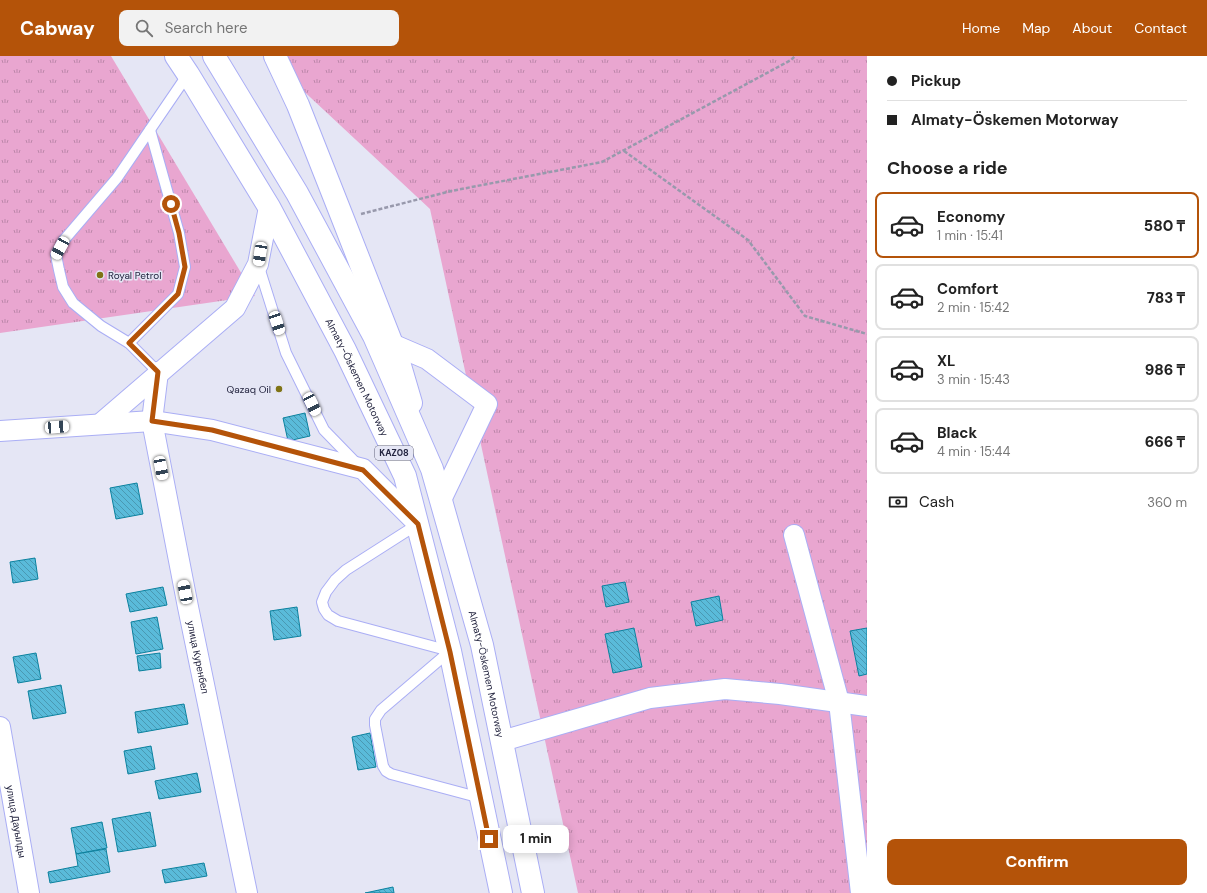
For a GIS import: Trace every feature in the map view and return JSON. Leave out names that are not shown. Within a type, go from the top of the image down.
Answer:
[{"type":"main road","name":"Almaty-Öskemen Motorway","points":[[176,56],[269,207],[352,364],[405,476],[450,652],[501,893]]},
{"type":"main road","name":"Almaty-Öskemen Motorway","points":[[213,56],[297,193],[374,336],[432,469],[482,645],[533,893]]},
{"type":"main road","points":[[188,74],[213,56]]},
{"type":"main road","points":[[275,56],[298,105],[399,362],[432,469]]},
{"type":"street","points":[[100,424],[158,372],[235,308],[258,264],[269,207]]},
{"type":"street","points":[[392,344],[427,359],[486,404],[440,500]]},
{"type":"street","name":"улица Куренбел","points":[[158,372],[152,421],[247,893]]},
{"type":"street","points":[[0,431],[152,421],[212,430],[363,470],[418,524]]},
{"type":"street","points":[[794,535],[839,702],[861,893]]},
{"type":"street","points":[[502,742],[650,698],[725,689],[780,694],[867,706]]},
{"type":"street","name":"улица Дауылды","points":[[0,727],[29,893]]},
{"type":"lane","points":[[158,372],[129,343],[101,326],[73,303],[63,287],[58,270],[56,255],[64,240],[117,178],[188,74]]},
{"type":"lane","points":[[129,343],[178,294],[185,267],[179,233],[150,130]]},
{"type":"lane","points":[[258,264],[286,353],[324,430],[363,470]]},
{"type":"lane","points":[[418,524],[346,570],[335,580],[326,592],[322,602],[328,615],[338,621],[450,652]]},
{"type":"lane","points":[[450,652],[381,710],[375,719],[383,766],[386,772],[391,774],[481,798]]},
{"type":"path","points":[[343,219],[451,191],[602,162],[796,56]]},
{"type":"path","points":[[624,151],[748,240],[805,316],[867,334]]},
{"type":"green space","points":[[0,56],[111,56],[255,296],[0,333]]},
{"type":"green space","points":[[266,56],[867,56],[867,893],[578,893],[430,209]]},
{"type":"building","points":[[305,413],[310,436],[288,441],[283,418]]},
{"type":"building","points":[[137,483],[143,514],[116,519],[110,488]]},
{"type":"building","points":[[35,558],[38,579],[13,583],[10,562]]},
{"type":"building","points":[[625,582],[629,602],[606,607],[602,586]]},
{"type":"building","points":[[163,587],[167,605],[130,612],[126,594]]},
{"type":"building","points":[[719,596],[723,620],[696,626],[691,602]]},
{"type":"building","points":[[297,607],[301,636],[274,640],[270,611]]},
{"type":"building","points":[[157,617],[163,649],[136,654],[131,622]]},
{"type":"building","points":[[634,628],[642,667],[613,673],[605,634]]},
{"type":"building","points":[[867,628],[867,674],[859,676],[850,631]]},
{"type":"building","points":[[36,653],[41,679],[18,683],[13,657]]},
{"type":"building","points":[[160,653],[161,668],[139,671],[137,656]]},
{"type":"building","points":[[61,685],[66,713],[33,719],[28,691]]},
{"type":"building","points":[[184,704],[188,724],[138,733],[135,712]]},
{"type":"building","points":[[370,733],[376,767],[358,770],[352,737]]},
{"type":"building","points":[[151,746],[155,769],[128,774],[124,751]]},
{"type":"building","points":[[197,773],[201,792],[159,799],[155,781]]},
{"type":"building","points":[[150,812],[156,846],[118,852],[112,819]]},
{"type":"building","points":[[102,822],[107,848],[76,854],[71,828]]},
{"type":"building","points":[[106,849],[110,872],[50,883],[48,872],[78,866],[76,854]]},
{"type":"building","points":[[204,863],[207,876],[165,883],[162,870]]},
{"type":"building","points":[[393,887],[394,893],[365,893]]},
{"type":"place","name":"Royal Petrol","points":[[100,275]]},
{"type":"place","name":"Qazaq Oil","points":[[279,389]]},
{"type":"route","points":[[171,204],[179,233],[185,267],[178,294],[129,343],[158,372],[152,421],[212,430],[363,470],[418,524],[450,652],[489,839]]}]
